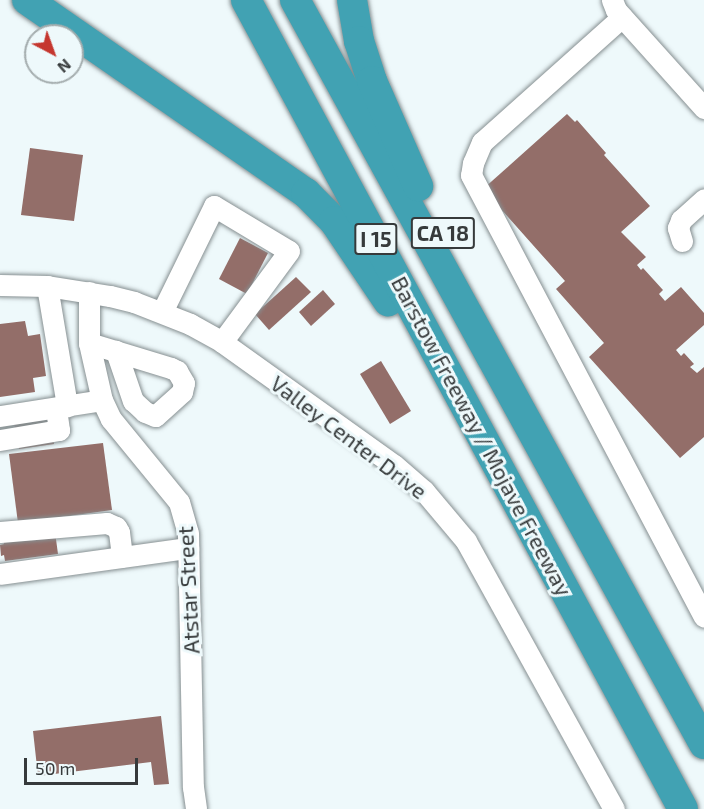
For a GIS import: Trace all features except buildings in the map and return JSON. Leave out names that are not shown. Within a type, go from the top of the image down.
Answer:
[{"type":"highway","points":[[27,0],[306,193],[334,221],[368,268],[418,352],[506,478]]},
{"type":"highway","name":"Barstow Freeway / Mojave Freeway","points":[[246,0],[683,809]]},
{"type":"highway","name":"Barstow Freeway / Mojave Freeway","points":[[295,0],[704,744]]},
{"type":"highway","name":"CA 18","points":[[352,0],[364,60],[388,122],[452,251],[542,418],[548,460]]},
{"type":"street","points":[[704,108],[617,8],[482,142],[473,163],[471,175],[704,616]]},
{"type":"street","points":[[682,241],[678,228],[681,220],[704,199]]},
{"type":"street","points":[[162,312],[214,206],[289,251],[222,342]]},
{"type":"street","name":"Valley Center Drive","points":[[0,285],[47,286],[89,292],[134,302],[162,312],[222,342],[394,465],[444,512],[466,541],[498,597],[607,806]]},
{"type":"street","points":[[0,440],[59,430],[62,407],[47,286]]},
{"type":"street","name":"Atstar Street","points":[[89,292],[89,343],[102,400],[111,419],[179,502],[188,533],[193,787],[196,809]]},
{"type":"street","points":[[89,343],[116,351]]},
{"type":"street","points":[[0,416],[102,400]]},
{"type":"street","points":[[0,532],[107,523],[116,527],[119,532],[122,557]]},
{"type":"street","points":[[0,574],[188,548]]}]
